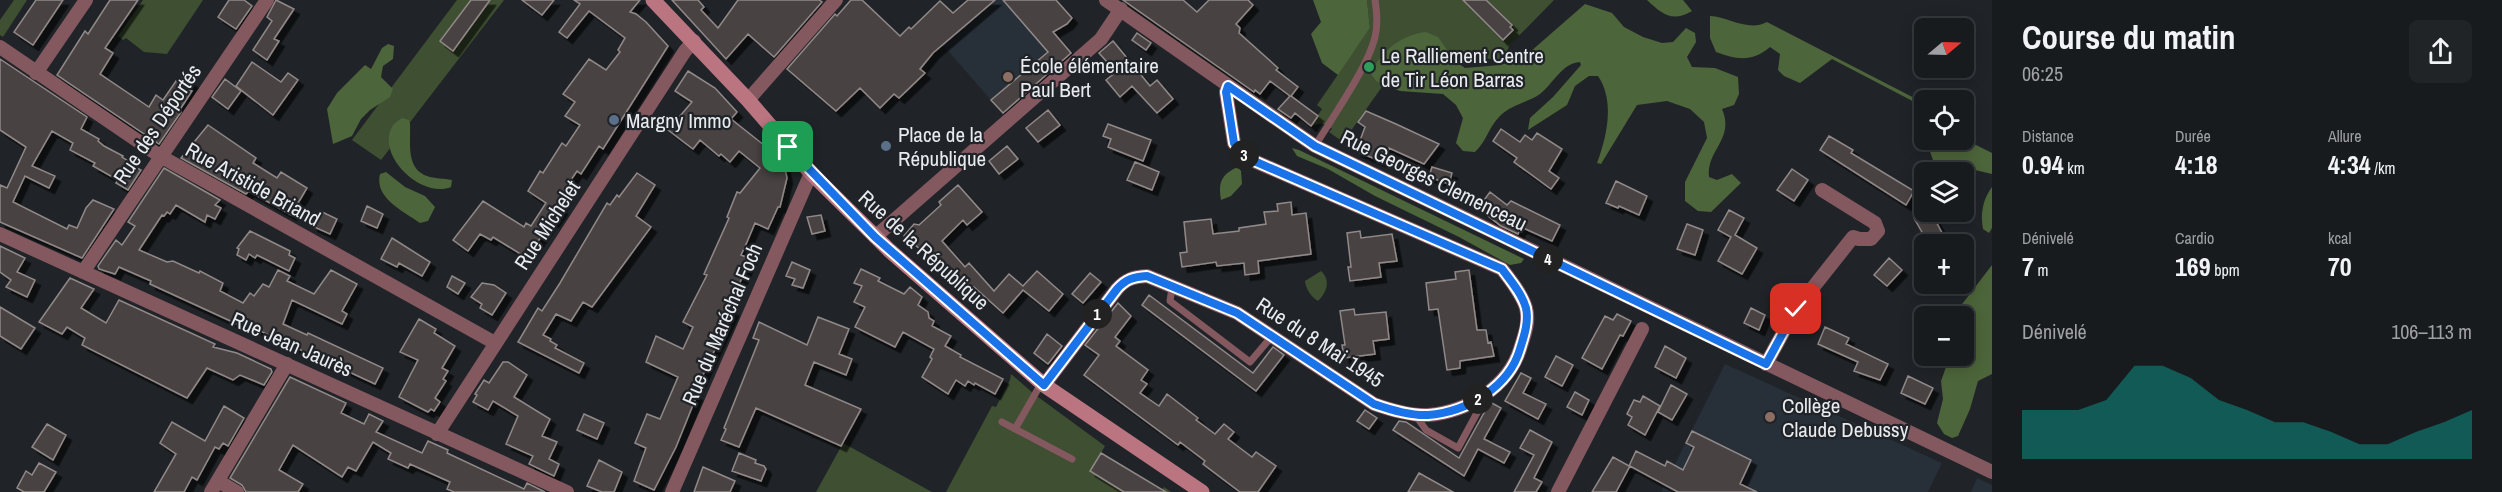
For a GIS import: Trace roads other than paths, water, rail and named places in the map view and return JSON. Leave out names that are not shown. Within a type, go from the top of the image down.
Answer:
[{"type":"street","points":[[36,73],[86,0]]},
{"type":"street","name":"Rue des Déportés","points":[[83,272],[267,0]]},
{"type":"street","name":"Rue de la République","points":[[652,0],[694,41],[748,100],[811,174],[875,237],[1043,383],[1202,492]]},
{"type":"street","points":[[748,100],[836,0]]},
{"type":"street","name":"Rue Georges Clemenceau","points":[[1107,0],[1315,146],[1992,471]]},
{"type":"street","points":[[875,237],[1101,39],[1121,9]]},
{"type":"street","name":"Rue Michelet","points":[[437,434],[685,51],[694,41]]},
{"type":"street","name":"Rue Aristide Briand","points":[[0,48],[160,156],[495,343]]},
{"type":"street","name":"Rue du 8 Mai 1945","points":[[1043,383],[1123,282],[1128,278],[1147,276],[1237,313],[1374,404],[1394,411],[1415,414],[1443,413],[1480,398],[1503,381],[1517,359],[1527,327],[1526,309],[1517,289],[1502,269],[1245,157],[1234,143],[1226,92],[1228,86]]},
{"type":"street","name":"Rue du Maréchal Foch","points":[[672,492],[811,174]]},
{"type":"street","points":[[1822,190],[1875,223],[1878,231],[1871,239],[1853,237]]},
{"type":"street","points":[[1766,364],[1796,309],[1853,237],[1855,212]]},
{"type":"street","name":"Rue Jean Jaurès","points":[[0,234],[567,492]]},
{"type":"street","points":[[1558,492],[1642,328]]},
{"type":"street","points":[[237,492],[214,486],[287,364]]},
{"type":"lane","points":[[1315,146],[1369,54],[1375,36],[1376,0]]},
{"type":"lane","points":[[1172,288],[1170,301],[1250,362],[1273,335]]},
{"type":"lane","points":[[1015,429],[1043,383]]},
{"type":"lane","points":[[1415,414],[1426,430],[1458,448],[1478,411],[1480,398]]},
{"type":"lane","points":[[1002,422],[1072,459]]},
{"type":"place","name":"Le Ralliement Centre de Tir Léon Barras","points":[[1369,67]]},
{"type":"place","name":"École élémentaire Paul Bert","points":[[1008,77]]},
{"type":"place","name":"Margny Immo","points":[[614,120]]},
{"type":"place","name":"Place de la République","points":[[886,146]]},
{"type":"place","name":"Collège Claude Debussy","points":[[1770,417]]}]
